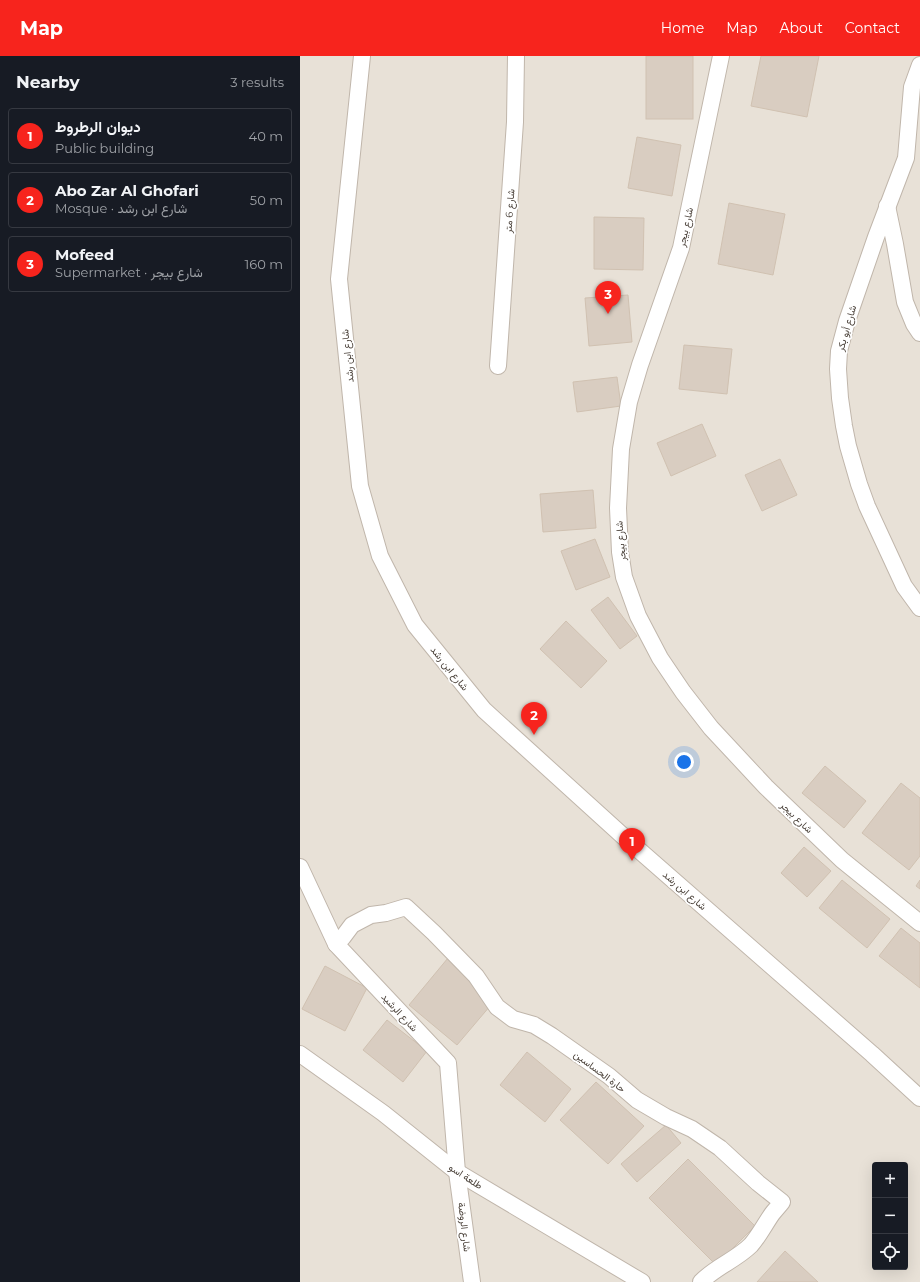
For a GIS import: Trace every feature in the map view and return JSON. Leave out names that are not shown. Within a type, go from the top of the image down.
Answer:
[{"type":"street","name":"شارع ابن رشد","points":[[362,56],[339,279],[360,486],[380,556],[415,625],[484,710],[624,837],[872,1054],[920,1098]]},
{"type":"street","name":"شارع 6 متر","points":[[498,366],[515,122],[516,56]]},
{"type":"street","name":"شارع بيجر","points":[[720,56],[681,248],[640,365],[629,402],[621,449],[618,508],[620,552],[624,577],[638,616],[660,658],[683,692],[711,728],[766,787],[842,860],[920,923]]},
{"type":"street","name":"شارع أبو بكر","points":[[920,65],[912,87],[906,158],[876,236],[847,321],[839,351],[838,369],[840,398],[848,446],[864,499],[904,586],[920,608]]},
{"type":"street","points":[[887,206],[905,302],[914,324],[920,332]]},
{"type":"street","name":"شارع الرشيد","points":[[300,867],[336,944],[448,1063],[457,1172]]},
{"type":"street","name":"حارة الحساسين","points":[[336,944],[352,925],[371,915],[386,913],[406,907],[476,976],[497,1007],[513,1019],[534,1025],[552,1036],[609,1076],[637,1100],[666,1117],[692,1129],[720,1148],[782,1202],[772,1213],[751,1245],[733,1259],[706,1276],[701,1282]]},
{"type":"street","name":"طلعة اسو","points":[[300,1054],[383,1113],[457,1172],[642,1282]]},
{"type":"street","name":"شارع الروضة","points":[[457,1172],[472,1282]]},
{"type":"shaded area","points":[[300,56],[920,56],[920,1282],[300,1282]]},
{"type":"building","points":[[646,56],[693,56],[693,119],[646,119]]},
{"type":"building","points":[[761,56],[819,56],[807,117],[751,106]]},
{"type":"building","points":[[637,137],[681,145],[672,196],[628,188]]},
{"type":"building","points":[[729,203],[785,214],[773,275],[718,264]]},
{"type":"building","points":[[594,217],[644,218],[643,270],[594,269]]},
{"type":"building","points":[[628,295],[632,342],[589,346],[585,298]]},
{"type":"building","points":[[684,345],[732,349],[727,394],[679,389]]},
{"type":"building","points":[[617,377],[621,406],[577,412],[573,382]]},
{"type":"building","points":[[702,424],[716,456],[671,476],[657,443]]},
{"type":"building","points":[[780,459],[797,495],[762,511],[745,475]]},
{"type":"building","points":[[593,490],[596,528],[543,532],[540,494]]},
{"type":"building","points":[[595,539],[610,577],[576,590],[561,551]]},
{"type":"building","points":[[608,597],[637,636],[620,649],[591,610]]},
{"type":"building","points":[[566,621],[607,661],[581,688],[540,649]]},
{"type":"building","points":[[825,766],[866,801],[844,828],[802,793]]},
{"type":"building","points":[[901,783],[920,798],[920,856],[909,870],[862,833]]},
{"type":"building","points":[[804,847],[831,871],[807,897],[781,873]]},
{"type":"building","points":[[842,880],[890,919],[867,948],[819,908]]},
{"type":"building","points":[[920,880],[920,889],[916,886]]},
{"type":"building","points":[[901,928],[920,943],[920,988],[879,956]]},
{"type":"building","points":[[448,958],[496,999],[457,1045],[409,1005]]},
{"type":"building","points":[[325,966],[367,988],[345,1031],[302,1009]]},
{"type":"building","points":[[387,1020],[427,1051],[403,1082],[363,1050]]},
{"type":"building","points":[[527,1052],[571,1089],[545,1122],[500,1085]]},
{"type":"building","points":[[596,1082],[644,1126],[608,1164],[560,1120]]},
{"type":"building","points":[[666,1125],[681,1143],[637,1182],[621,1164]]},
{"type":"building","points":[[688,1159],[755,1226],[716,1265],[649,1198]]},
{"type":"building","points":[[785,1251],[818,1282],[757,1282]]},
{"type":"place","name":"Mofeed","points":[[608,314]]},
{"type":"place","name":"Abo Zar Al Ghofari","points":[[534,735]]},
{"type":"place","name":"ديوان الرطروط","points":[[632,861]]}]
